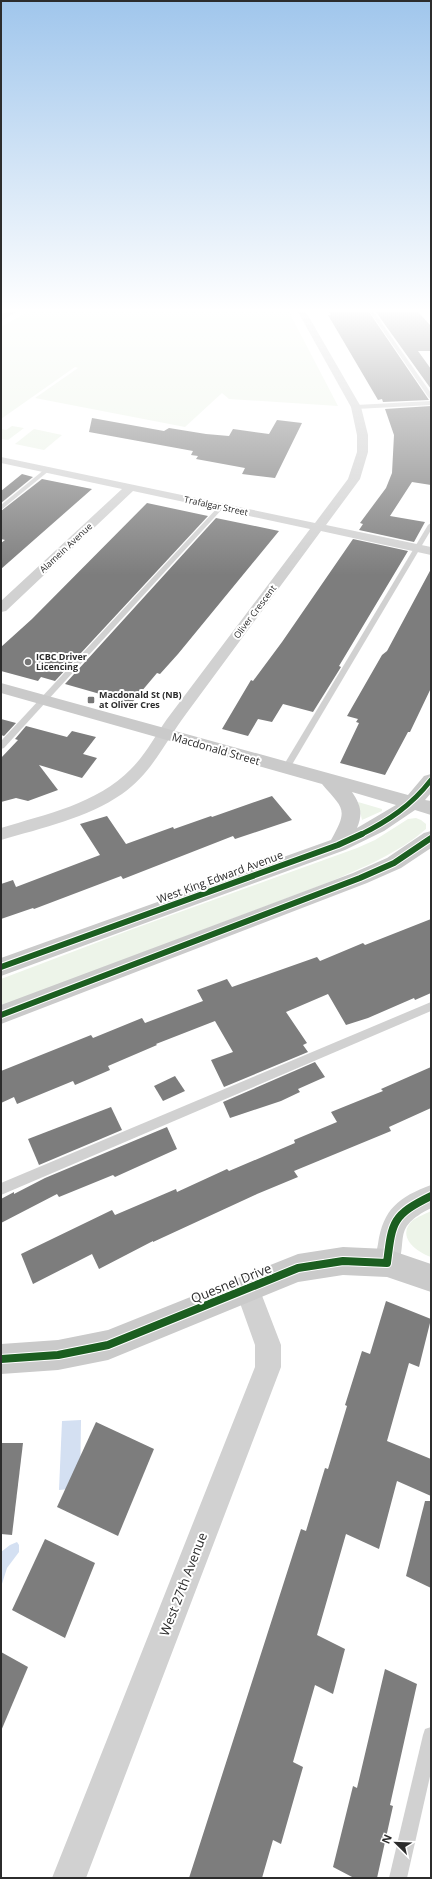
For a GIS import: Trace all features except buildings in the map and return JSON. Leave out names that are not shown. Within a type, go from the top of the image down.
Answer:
[{"type":"main road","name":"Macdonald Street","points":[[1,688],[431,808]]},
{"type":"main road","name":"West King Edward Avenue","points":[[1,967],[338,845],[373,830],[412,803],[431,780]]},
{"type":"main road","points":[[330,781],[344,792],[352,811],[352,819],[338,845]]},
{"type":"main road","points":[[1,1014],[360,878],[394,863],[431,838]]},
{"type":"main road","name":"Quesnel Drive","points":[[1,1359],[58,1355],[108,1345],[298,1268],[343,1261],[387,1263],[431,1278]]},
{"type":"street","name":"Oliver Crescent","points":[[1,834],[86,807],[111,793],[131,778],[157,747],[175,717],[354,479],[361,461],[364,445],[363,431],[356,407],[352,400]]},
{"type":"street","name":"Trafalgar Street","points":[[1,460],[431,551]]},
{"type":"street","name":"Alamein Avenue","points":[[1,608],[130,488]]},
{"type":"street","points":[[387,1263],[392,1226],[398,1215],[408,1206],[431,1196]]},
{"type":"street","name":"West 27th Avenue","points":[[69,1878],[268,1367],[268,1345],[247,1289]]},
{"type":"lane","points":[[356,407],[431,403]]},
{"type":"lane","points":[[1,508],[47,470]]},
{"type":"lane","points":[[1,746],[221,507]]},
{"type":"lane","points":[[286,768],[431,525]]},
{"type":"lane","points":[[1,1189],[431,1006]]},
{"type":"lane","points":[[398,1878],[431,1735]]},
{"type":"shaded area","points":[[1,400],[28,400],[1,419]]},
{"type":"shaded area","points":[[44,400],[215,400],[185,427]]},
{"type":"shaded area","points":[[240,400],[335,400],[338,406]]},
{"type":"shaded area","points":[[12,426],[24,428],[8,440],[1,439],[1,429],[6,430]]},
{"type":"shaded area","points":[[34,429],[62,435],[44,450],[15,444]]},
{"type":"shaded area","points":[[358,802],[382,809],[382,811],[362,820]]},
{"type":"shaded area","points":[[416,818],[426,824],[426,829],[403,846],[366,866],[327,883],[1,1006],[1,979],[130,930],[357,848],[375,840],[408,819]]},
{"type":"shaded area","points":[[431,1211],[431,1257],[415,1248],[407,1238],[406,1233],[412,1221]]},
{"type":"water","points":[[81,1420],[80,1488],[59,1490],[62,1421]]},
{"type":"water","points":[[17,1542],[19,1545],[19,1552],[7,1568],[1,1587],[1,1552]]},
{"type":"cycle path","points":[[1,967],[338,845],[377,826],[401,811],[422,792],[431,780]]},
{"type":"cycle path","points":[[1,1015],[360,878],[394,863],[431,838]]},
{"type":"cycle path","points":[[1,1359],[58,1355],[108,1345],[298,1268],[343,1261],[387,1263],[390,1237],[396,1220],[400,1214],[407,1209],[431,1196]]},
{"type":"place","name":"ICBC Driver Licencing","points":[[28,662]]},
{"type":"place","name":"Macdonald St (NB) at Oliver Cres","points":[[91,700]]}]
